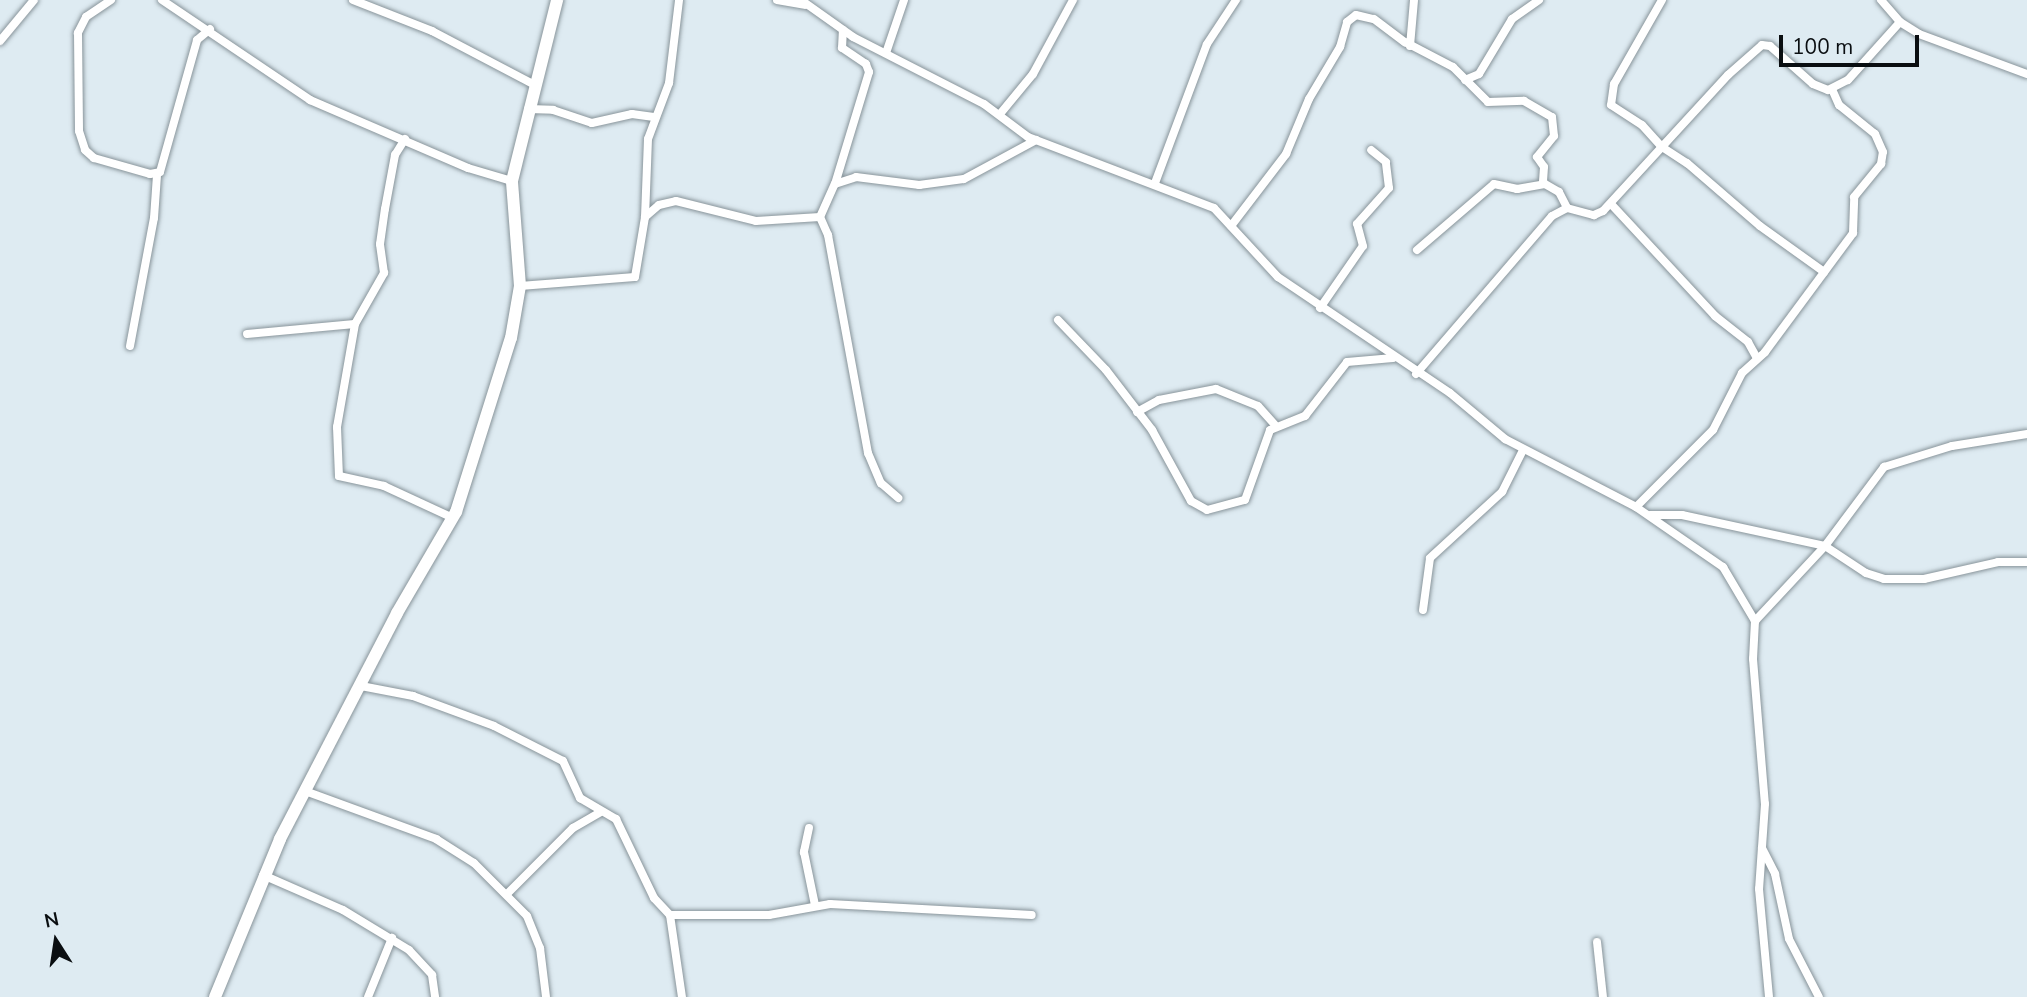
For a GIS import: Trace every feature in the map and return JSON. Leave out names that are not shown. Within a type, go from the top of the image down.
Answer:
[{"type":"main road","points":[[215,997],[264,875],[305,791],[453,518],[503,365],[520,286],[512,181],[526,109],[557,0]]},
{"type":"street","points":[[0,41],[34,0]]},
{"type":"street","points":[[111,0],[86,17],[78,33],[79,131],[85,150],[94,158],[157,175]]},
{"type":"street","points":[[162,0],[209,29],[310,100],[468,168],[512,181]]},
{"type":"street","points":[[354,0],[432,31],[533,84]]},
{"type":"street","points":[[520,286],[635,277],[645,217],[654,117],[669,83],[679,0]]},
{"type":"street","points":[[777,0],[803,3],[843,30],[1000,114],[1036,140],[1202,201],[1231,226],[1265,266],[1320,308],[1392,358],[1450,393],[1523,450],[1636,507],[1723,567],[1755,621],[1753,659],[1765,804],[1759,889],[1769,997]]},
{"type":"street","points":[[886,54],[904,0]]},
{"type":"street","points":[[1000,114],[1033,74],[1073,0]]},
{"type":"street","points":[[1155,183],[1207,44],[1236,0]]},
{"type":"street","points":[[1410,46],[1414,0]]},
{"type":"street","points":[[1465,80],[1479,74],[1511,19],[1539,0]]},
{"type":"street","points":[[1662,0],[1610,97],[1611,105],[1642,125],[1662,147],[1824,272]]},
{"type":"street","points":[[1881,0],[1900,22],[1930,38],[2027,74]]},
{"type":"street","points":[[1231,226],[1286,154],[1350,18],[1368,16],[1410,46],[1453,67],[1488,102],[1524,101],[1554,119],[1554,136],[1538,155],[1544,167],[1543,183]]},
{"type":"street","points":[[1416,373],[1552,216],[1567,208],[1594,215],[1611,204],[1662,147],[1762,46],[1775,48],[1813,84],[1832,89],[1848,80],[1900,22]]},
{"type":"street","points":[[130,346],[154,218],[157,175],[197,40],[209,29]]},
{"type":"street","points":[[843,30],[842,48],[866,64],[869,72],[835,184],[820,217],[828,235],[868,453],[881,483],[898,498]]},
{"type":"street","points":[[1636,507],[1713,430],[1742,373],[1757,358],[1853,233],[1854,197],[1883,156],[1875,134],[1839,105],[1832,89]]},
{"type":"street","points":[[526,109],[553,110],[593,123],[632,114],[654,117]]},
{"type":"street","points":[[405,139],[395,155],[384,209],[380,244],[384,273],[355,324],[337,427],[339,476],[384,486],[453,518]]},
{"type":"street","points":[[835,184],[856,177],[919,185],[964,179],[1036,140]]},
{"type":"street","points":[[1320,308],[1363,246],[1357,224],[1389,188],[1386,162],[1371,150]]},
{"type":"street","points":[[1417,250],[1491,186],[1517,189],[1543,183],[1556,190],[1567,208]]},
{"type":"street","points":[[645,217],[659,205],[676,201],[756,221],[820,217]]},
{"type":"street","points":[[1611,204],[1643,244],[1715,316],[1744,337],[1757,358]]},
{"type":"street","points":[[1058,320],[1106,370],[1166,450],[1191,501],[1207,510],[1245,500],[1265,439],[1275,425],[1305,416],[1347,362],[1392,358]]},
{"type":"street","points":[[247,334],[355,324]]},
{"type":"street","points":[[1137,412],[1159,400],[1216,389],[1258,406],[1275,425]]},
{"type":"street","points":[[1755,621],[1825,546],[1884,467],[1952,446],[2027,434]]},
{"type":"street","points":[[1423,610],[1430,558],[1502,492],[1523,450]]},
{"type":"street","points":[[1648,516],[1682,515],[1825,546],[1866,573],[1889,579],[1940,577],[1998,562],[2027,562]]},
{"type":"street","points":[[361,686],[413,696],[494,726],[563,761],[580,799],[616,819],[654,898],[670,915],[682,997]]},
{"type":"street","points":[[305,791],[450,845],[508,893],[537,939],[545,994],[554,997]]},
{"type":"street","points":[[508,893],[573,828],[601,811]]},
{"type":"street","points":[[809,828],[804,852],[815,905]]},
{"type":"street","points":[[1762,847],[1776,874],[1789,939],[1819,997]]},
{"type":"street","points":[[264,875],[392,938],[432,975],[435,997]]},
{"type":"street","points":[[670,915],[769,915],[815,905],[921,906],[1032,915]]},
{"type":"street","points":[[368,997],[392,938]]},
{"type":"street","points":[[1597,942],[1603,997]]}]
